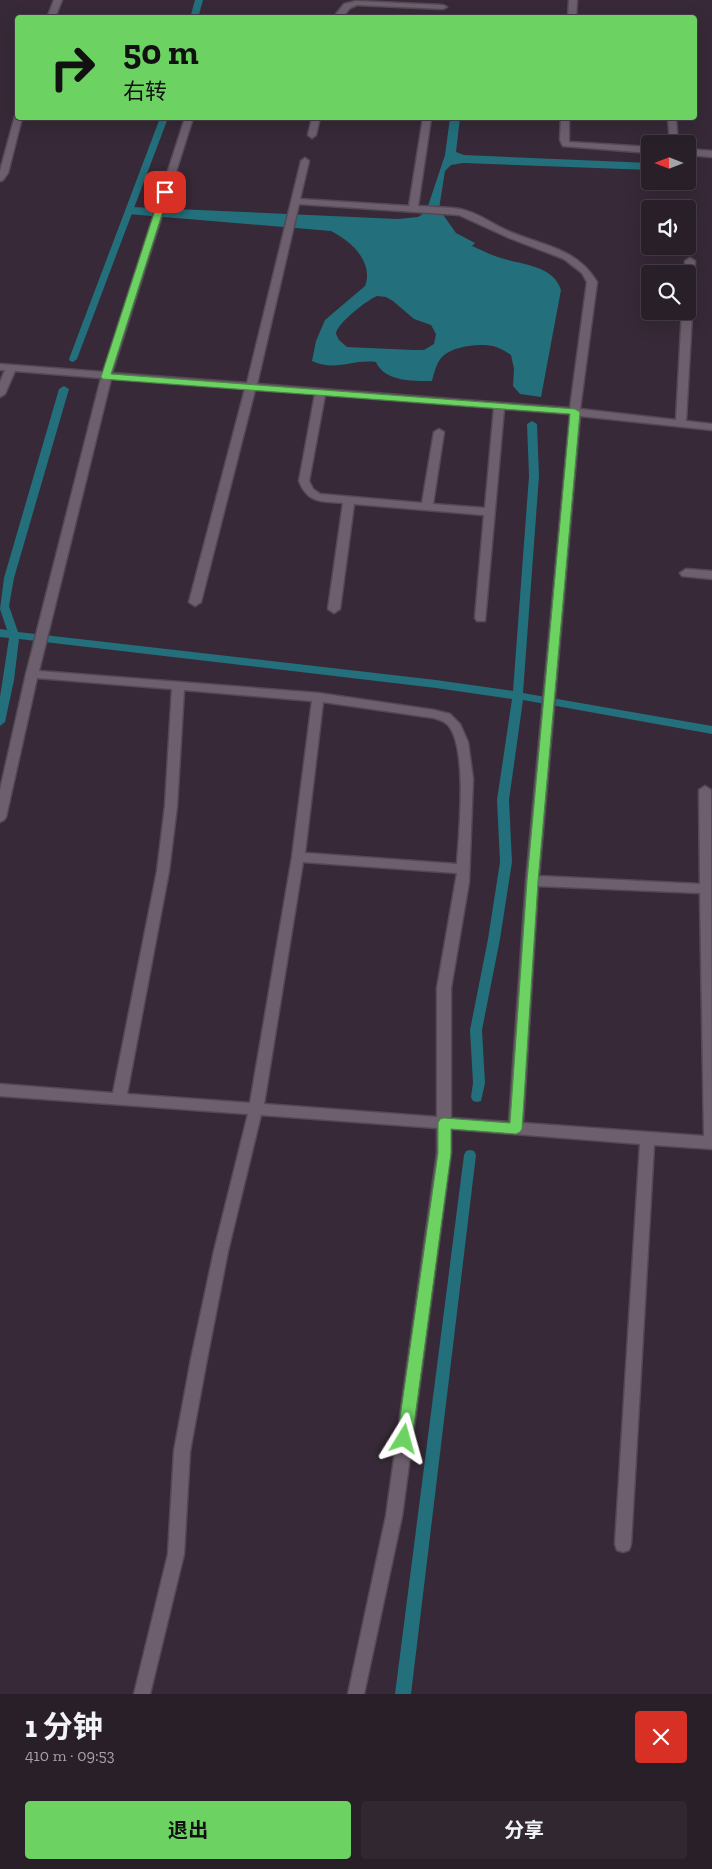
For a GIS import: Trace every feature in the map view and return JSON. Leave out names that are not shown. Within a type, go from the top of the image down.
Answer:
[{"type":"lane","points":[[52,15],[58,0]]},
{"type":"lane","points":[[572,15],[573,0]]},
{"type":"lane","points":[[339,1],[347,6]]},
{"type":"lane","points":[[340,15],[347,6],[356,3],[444,3]]},
{"type":"lane","points":[[0,178],[4,173],[17,120]]},
{"type":"lane","points":[[0,817],[32,674],[106,377],[188,120]]},
{"type":"lane","points":[[312,135],[316,120]]},
{"type":"lane","points":[[413,208],[427,120]]},
{"type":"lane","points":[[565,120],[564,140],[566,144],[641,149]]},
{"type":"lane","points":[[672,120],[673,135]]},
{"type":"lane","points":[[696,153],[712,154]]},
{"type":"lane","points":[[195,602],[251,387],[304,161]]},
{"type":"lane","points":[[296,201],[451,211],[470,216],[509,234],[546,246],[569,258],[589,275],[592,282],[575,412],[532,881],[516,1129]]},
{"type":"lane","points":[[681,424],[690,261]]},
{"type":"lane","points":[[0,394],[5,368],[575,412],[712,427]]},
{"type":"lane","points":[[320,392],[304,481],[308,491],[318,497],[490,512]]},
{"type":"lane","points":[[481,618],[499,406]]},
{"type":"lane","points":[[427,507],[439,432]]},
{"type":"lane","points":[[334,609],[349,500]]},
{"type":"lane","points":[[686,573],[712,575]]},
{"type":"lane","points":[[32,674],[318,697],[434,714],[446,717],[454,724],[462,742],[466,779],[463,869],[457,922],[444,988],[444,1153],[394,1516],[356,1694]]},
{"type":"lane","points":[[119,1099],[163,871],[171,806],[178,686]]},
{"type":"lane","points":[[142,1694],[176,1554],[182,1451],[198,1359],[221,1251],[256,1109],[298,857],[318,697]]},
{"type":"lane","points":[[0,1090],[712,1143],[710,889],[705,790]]},
{"type":"lane","points":[[298,857],[463,869]]},
{"type":"lane","points":[[532,881],[710,889]]},
{"type":"lane","points":[[623,1544],[648,1138]]},
{"type":"water","points":[[450,120],[460,120],[456,152],[464,155],[641,163],[641,170],[463,163],[451,165],[445,171],[439,209],[456,233],[475,243],[472,246],[501,258],[536,267],[544,271],[551,275],[561,290],[541,397],[520,394],[513,386],[514,369],[511,355],[493,346],[467,346],[447,353],[439,361],[432,381],[393,377],[380,369],[376,362],[329,365],[312,361],[316,341],[325,320],[365,286],[367,277],[366,269],[359,253],[346,240],[331,231],[128,214],[131,207],[398,219],[418,217],[426,212],[445,155]],"holes":[[[377,296],[386,297],[393,301],[414,319],[431,325],[436,334],[434,344],[424,350],[347,347],[339,340],[336,334],[341,324],[366,302]]]},
{"type":"waterway","points":[[195,15],[199,0]]},
{"type":"waterway","points":[[73,359],[163,120]]},
{"type":"waterway","points":[[14,635],[4,606],[9,578],[64,389]]},
{"type":"waterway","points":[[518,696],[534,476],[532,424]]},
{"type":"waterway","points":[[0,633],[14,635]]},
{"type":"waterway","points":[[0,722],[9,680],[14,635]]},
{"type":"waterway","points":[[14,635],[436,684],[518,696]]},
{"type":"waterway","points":[[477,1097],[479,1083],[476,1030],[494,939],[506,862],[503,800],[518,696]]},
{"type":"waterway","points":[[518,696],[712,730]]},
{"type":"waterway","points":[[403,1694],[470,1155]]},
{"type":"route","points":[[165,192],[106,377],[575,412],[532,881],[516,1129],[444,1123],[444,1153],[404,1439]]}]
